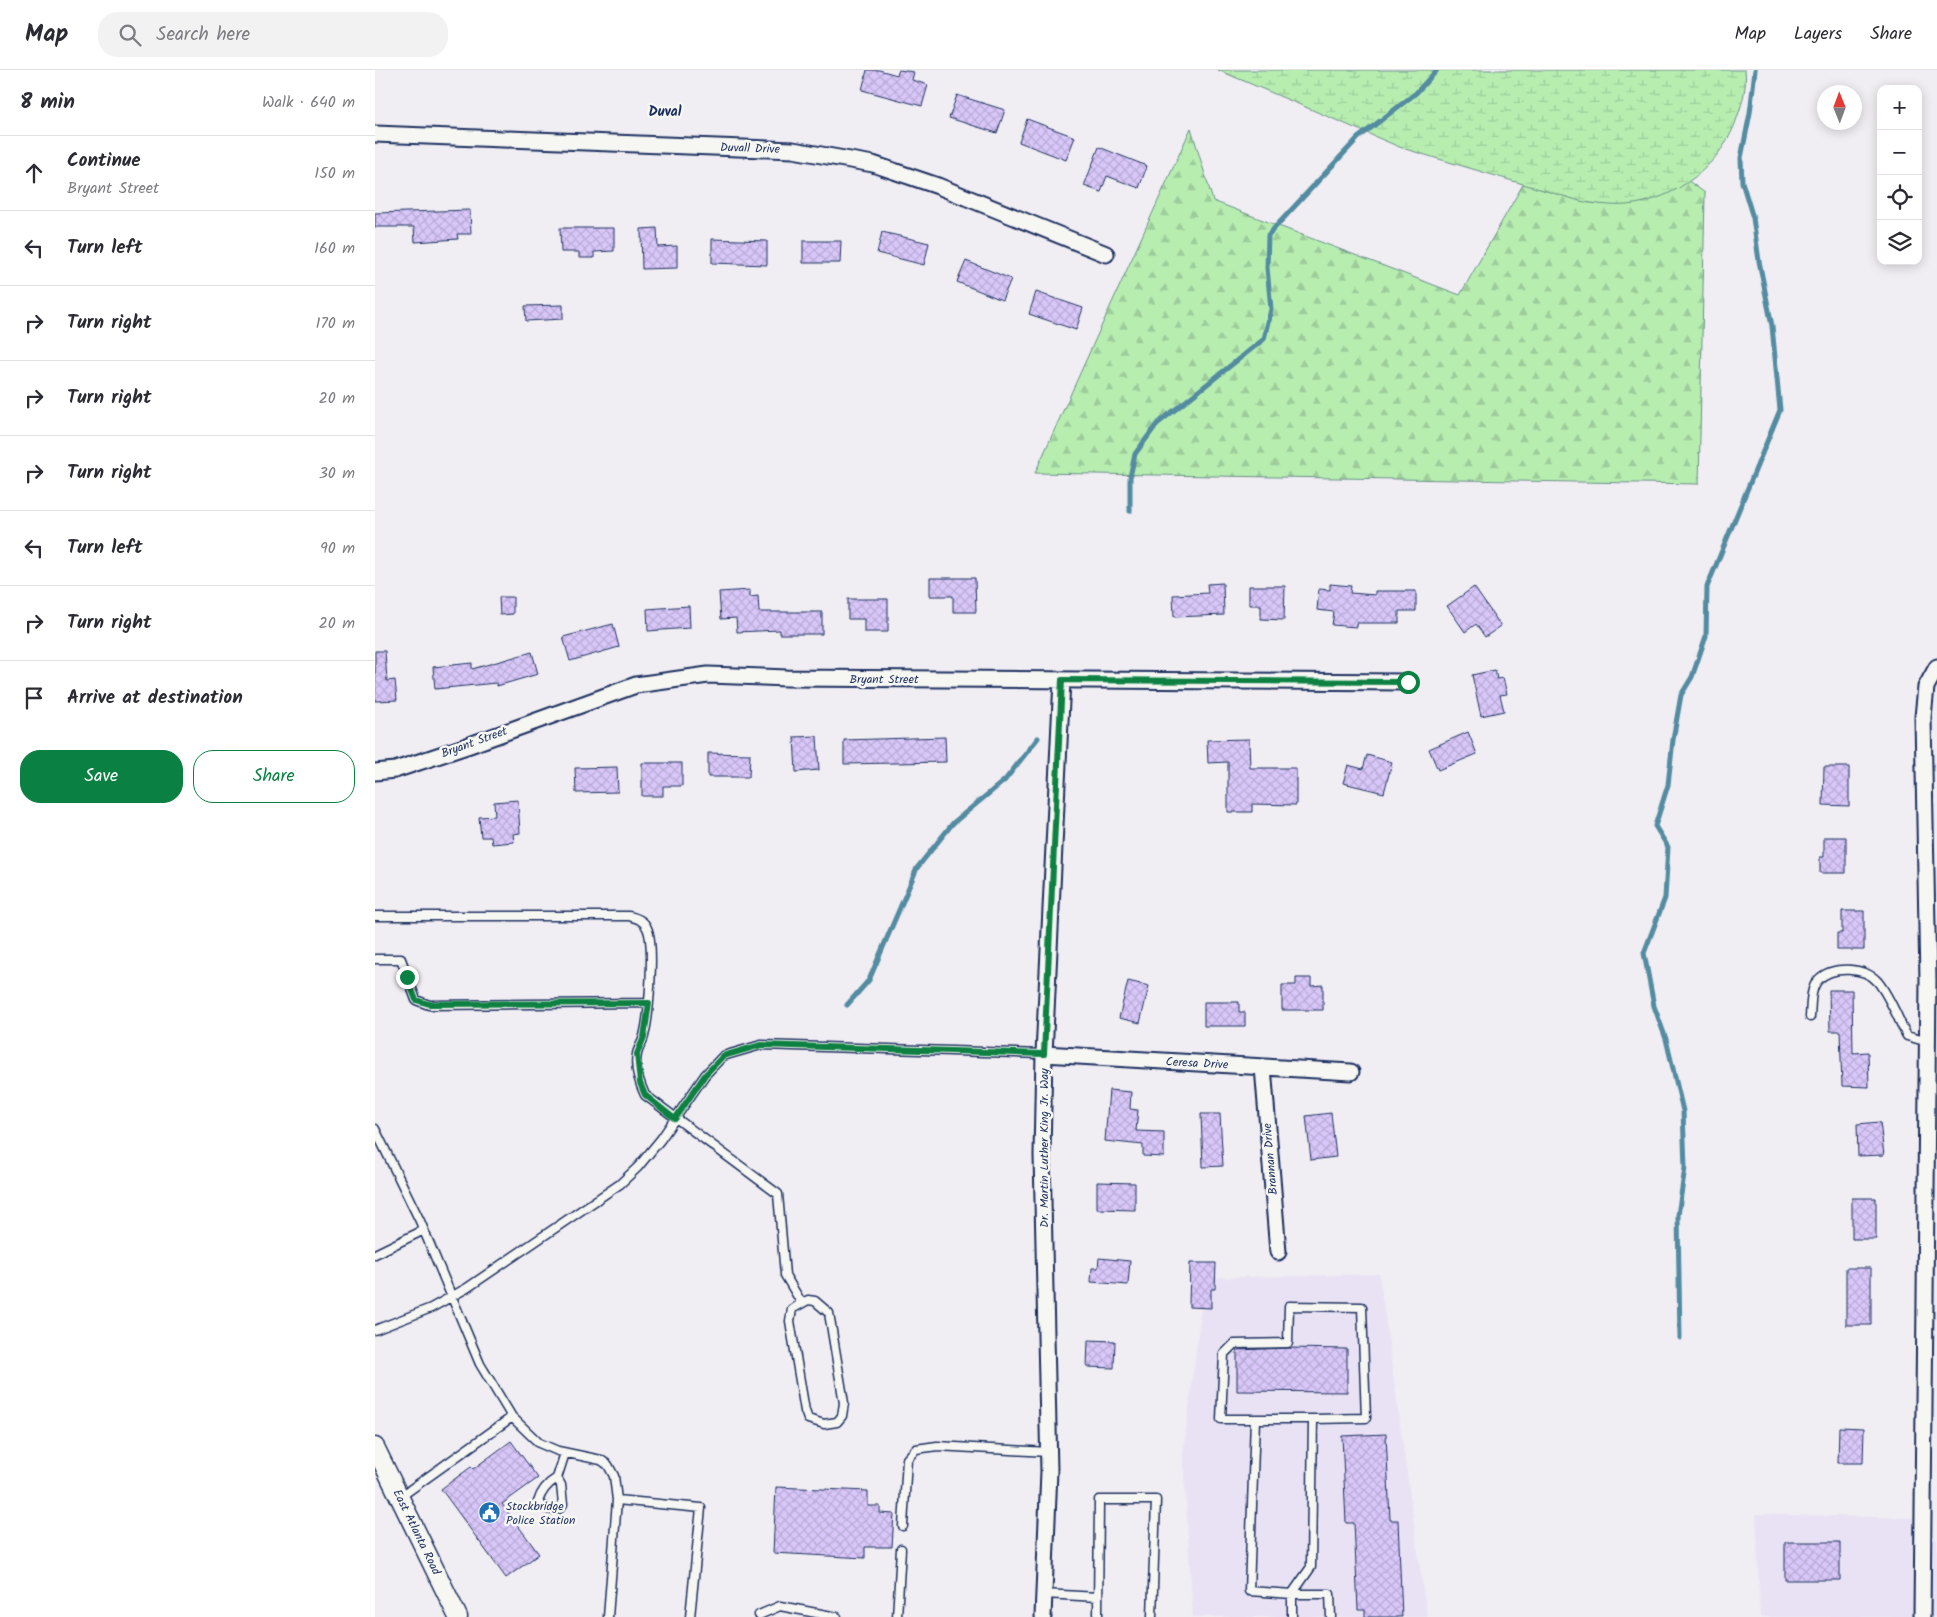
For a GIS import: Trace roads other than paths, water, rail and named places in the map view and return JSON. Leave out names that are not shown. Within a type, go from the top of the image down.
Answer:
[{"type":"street","name":"Duvall Drive","points":[[375,134],[793,150],[882,167],[938,186],[1106,254]]},
{"type":"street","points":[[1922,1617],[1928,1042],[1933,980],[1923,717],[1926,688],[1937,667]]},
{"type":"street","name":"Bryant Street","points":[[375,772],[395,770],[467,746],[636,685],[708,675],[787,678],[1408,682]]},
{"type":"street","name":"Dr. Martin Luther King Jr. Way","points":[[1043,1617],[1049,1452],[1042,1155],[1044,1054],[1062,680]]},
{"type":"street","name":"Ceresa Drive","points":[[1044,1054],[1351,1072]]},
{"type":"street","name":"Brannan Drive","points":[[1263,1067],[1278,1252]]},
{"type":"street","name":"East Atlanta Road","points":[[375,1447],[458,1617]]},
{"type":"lane","points":[[375,916],[629,916],[641,920],[648,928],[650,961],[649,1003],[644,1037],[637,1054],[640,1083],[645,1095],[778,1194],[785,1275],[801,1302]]},
{"type":"lane","points":[[375,960],[401,959],[416,1000],[429,1004],[649,1003]]},
{"type":"lane","points":[[1810,1016],[1813,992],[1818,980],[1833,971],[1861,970],[1877,981],[1907,1036],[1928,1042]]},
{"type":"lane","points":[[375,1330],[431,1308],[453,1296],[620,1184],[638,1167],[675,1119],[705,1075],[723,1056],[761,1045],[1044,1054]]},
{"type":"lane","points":[[375,1130],[424,1230],[480,1364],[512,1417],[539,1442],[565,1453],[601,1460],[608,1465],[614,1476],[617,1500],[608,1617]]},
{"type":"lane","points":[[375,1254],[424,1230]]},
{"type":"lane","points":[[815,1301],[829,1314],[845,1403],[842,1416],[837,1422],[817,1423],[808,1419],[805,1411],[790,1321],[793,1309],[801,1302],[815,1301]]},
{"type":"lane","points":[[1289,1306],[1362,1307],[1366,1418],[1313,1419],[1221,1419],[1224,1354],[1234,1344],[1287,1343],[1289,1306]]},
{"type":"lane","points":[[400,1497],[512,1417]]},
{"type":"lane","points":[[1255,1419],[1249,1591],[1330,1594],[1331,1617]]},
{"type":"lane","points":[[1292,1617],[1292,1594],[1311,1567],[1313,1419]]},
{"type":"lane","points":[[903,1526],[907,1459],[916,1449],[937,1446],[1049,1452]]},
{"type":"lane","points":[[557,1478],[565,1453]]},
{"type":"lane","points":[[617,1500],[701,1508],[690,1617]]},
{"type":"lane","points":[[1098,1617],[1099,1500],[1157,1500],[1152,1617]]},
{"type":"lane","points":[[897,1617],[901,1548]]},
{"type":"lane","points":[[1044,1594],[1098,1597]]},
{"type":"lane","points":[[759,1615],[780,1606],[837,1617]]},
{"type":"waterway","points":[[1130,511],[1130,477],[1135,454],[1157,424],[1264,339],[1271,309],[1267,268],[1268,235],[1358,138],[1416,93],[1437,70]]},
{"type":"waterway","points":[[1680,1338],[1678,1215],[1685,1168],[1683,1111],[1666,1039],[1654,1006],[1644,953],[1665,898],[1668,847],[1655,826],[1668,785],[1681,695],[1692,677],[1706,636],[1707,587],[1780,410],[1772,326],[1759,261],[1753,218],[1742,182],[1741,158],[1750,113],[1755,70]]},
{"type":"waterway","points":[[847,1005],[869,980],[917,868],[953,823],[1005,780],[1038,738]]},
{"type":"place","name":"Stockbridge Police Station","points":[[490,1513]]},
{"type":"district","name":"Duval","points":[[665,111]]}]
